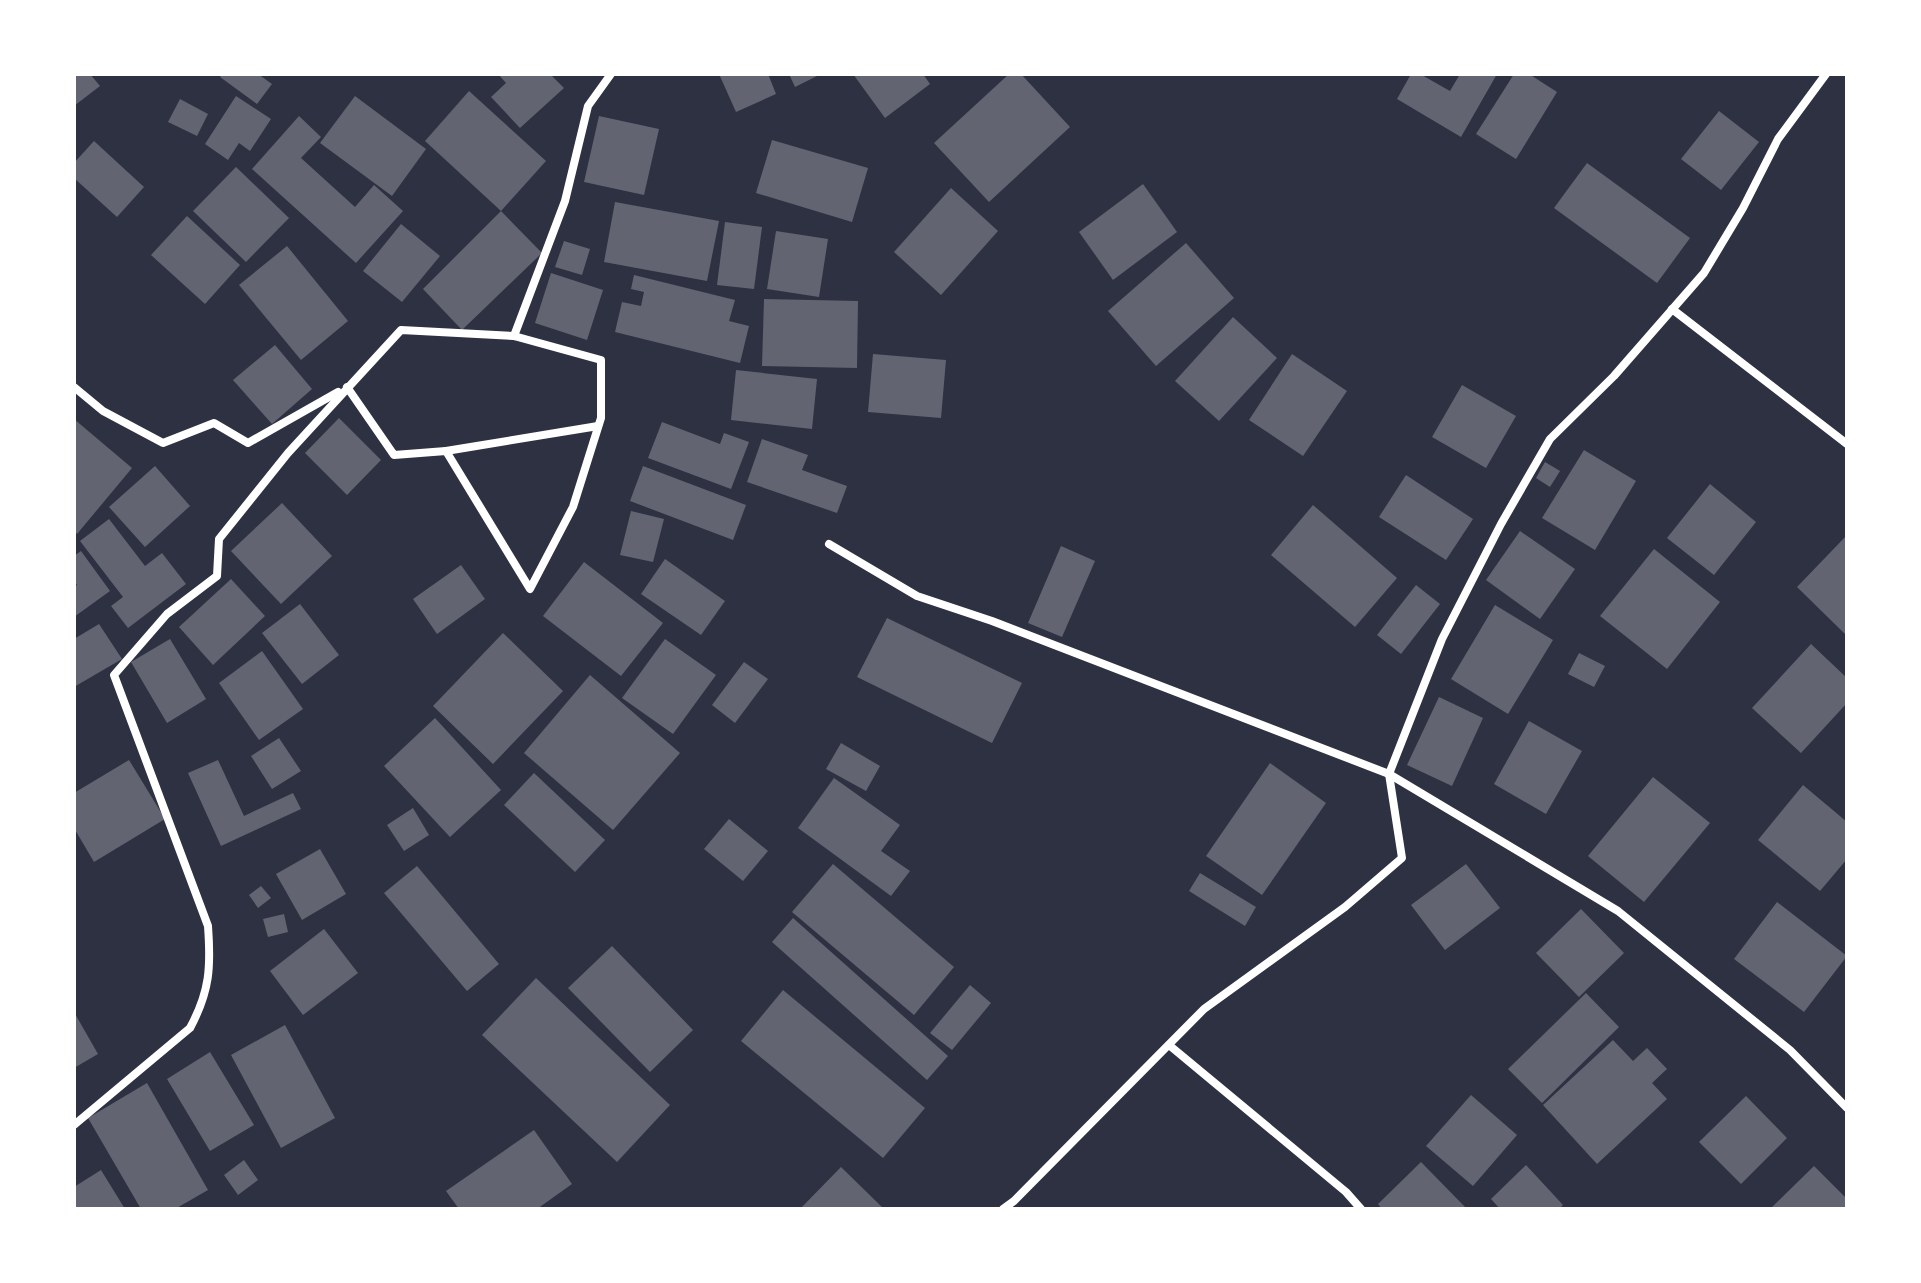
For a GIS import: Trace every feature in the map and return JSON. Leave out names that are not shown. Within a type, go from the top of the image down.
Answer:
[{"type":"street","points":[[514,336],[565,201],[588,106],[611,74]]},
{"type":"street","points":[[1003,1209],[1204,1009],[1345,907],[1402,858],[1389,774],[1442,639],[1501,524],[1550,439],[1614,376],[1704,273],[1743,208],[1778,139],[1826,74]]},
{"type":"street","points":[[1672,309],[1847,444]]},
{"type":"street","points":[[74,1125],[190,1028],[201,1007],[211,966],[208,926],[114,675],[167,614],[217,576],[219,539],[288,453],[401,330],[514,336],[601,360],[601,418],[573,507],[530,589],[446,451]]},
{"type":"street","points":[[74,387],[103,411],[163,443],[214,423],[248,443],[347,387]]},
{"type":"street","points":[[347,387],[394,455],[446,451],[598,426]]},
{"type":"street","points":[[829,544],[917,596],[992,621],[1389,774],[1618,911],[1790,1050],[1847,1108]]},
{"type":"street","points":[[1169,1045],[1346,1192],[1361,1209]]},
{"type":"building","points":[[74,74],[90,74],[100,86],[74,106]]},
{"type":"building","points":[[223,74],[258,74],[272,84],[257,104],[220,77]]},
{"type":"building","points":[[498,74],[550,74],[564,88],[520,128],[491,97],[506,83]]},
{"type":"building","points":[[719,74],[768,74],[776,94],[736,112]]},
{"type":"building","points":[[789,74],[821,74],[795,87]]},
{"type":"building","points":[[853,74],[923,74],[930,84],[885,118]]},
{"type":"building","points":[[1009,74],[1021,74],[1070,127],[989,202],[934,143]]},
{"type":"building","points":[[1411,74],[1420,74],[1450,91],[1460,74],[1497,74],[1461,137],[1397,99]]},
{"type":"building","points":[[1514,74],[1529,74],[1557,92],[1516,159],[1476,134]]},
{"type":"building","points":[[469,91],[546,161],[501,211],[425,141]]},
{"type":"building","points":[[236,96],[271,119],[250,151],[239,143],[228,160],[205,144]]},
{"type":"building","points":[[355,96],[426,149],[392,196],[320,143]]},
{"type":"building","points":[[180,99],[208,114],[197,136],[168,122]]},
{"type":"building","points":[[1719,111],[1759,142],[1721,190],[1681,159]]},
{"type":"building","points":[[299,116],[321,137],[301,158],[355,207],[374,185],[403,211],[356,263],[252,169]]},
{"type":"building","points":[[599,116],[659,129],[644,195],[584,182]]},
{"type":"building","points":[[772,140],[868,168],[852,222],[756,193]]},
{"type":"building","points":[[94,141],[144,187],[117,217],[74,178],[74,163]]},
{"type":"building","points":[[1587,163],[1690,238],[1657,283],[1554,208]]},
{"type":"building","points":[[236,167],[289,218],[246,262],[193,211]]},
{"type":"building","points":[[1143,184],[1177,232],[1113,280],[1079,232]]},
{"type":"building","points":[[951,188],[998,231],[941,295],[894,252]]},
{"type":"building","points":[[615,202],[719,221],[707,281],[604,262]]},
{"type":"building","points":[[501,211],[542,253],[462,330],[423,289]]},
{"type":"building","points":[[187,216],[240,265],[205,304],[151,255]]},
{"type":"building","points":[[725,222],[762,227],[754,289],[717,285]]},
{"type":"building","points":[[401,224],[440,256],[402,302],[363,271]]},
{"type":"building","points":[[776,231],[828,239],[819,297],[767,289]]},
{"type":"building","points":[[564,241],[590,249],[582,275],[555,267]]},
{"type":"building","points":[[1186,243],[1234,298],[1156,366],[1108,311]]},
{"type":"building","points":[[287,246],[348,321],[301,360],[239,285]]},
{"type":"building","points":[[551,273],[603,290],[587,340],[535,323]]},
{"type":"building","points":[[634,275],[735,300],[729,321],[749,326],[740,363],[615,332],[622,302],[641,306],[644,292],[631,289]]},
{"type":"building","points":[[764,299],[858,301],[857,368],[762,366]]},
{"type":"building","points":[[1233,317],[1277,358],[1219,421],[1175,381]]},
{"type":"building","points":[[275,345],[312,389],[272,424],[233,380]]},
{"type":"building","points":[[873,354],[946,360],[941,418],[868,412]]},
{"type":"building","points":[[1292,354],[1347,391],[1303,456],[1249,420]]},
{"type":"building","points":[[736,370],[817,379],[812,429],[731,420]]},
{"type":"building","points":[[1462,385],[1516,416],[1486,468],[1432,437]]},
{"type":"building","points":[[339,418],[381,460],[347,495],[305,453]]},
{"type":"building","points":[[74,419],[132,468],[77,534],[74,531]]},
{"type":"building","points":[[662,422],[720,444],[724,433],[749,442],[731,489],[648,458]]},
{"type":"building","points":[[762,439],[808,455],[802,470],[847,486],[837,513],[747,482]]},
{"type":"building","points":[[1584,450],[1636,481],[1595,550],[1542,518]]},
{"type":"building","points":[[1545,462],[1560,471],[1550,487],[1536,478]]},
{"type":"building","points":[[155,466],[190,506],[145,547],[109,507]]},
{"type":"building","points":[[643,466],[746,505],[733,540],[630,501]]},
{"type":"building","points":[[1406,475],[1473,519],[1446,560],[1379,517]]},
{"type":"building","points":[[1710,484],[1756,522],[1714,575],[1667,538]]},
{"type":"building","points":[[282,503],[332,556],[281,604],[231,551]]},
{"type":"building","points":[[1313,505],[1397,578],[1355,627],[1271,555]]},
{"type":"building","points":[[631,511],[664,519],[653,562],[620,555]]},
{"type":"building","points":[[109,519],[145,566],[162,553],[186,584],[128,628],[111,606],[123,597],[80,541]]},
{"type":"building","points":[[1520,531],[1575,569],[1540,619],[1486,580]]},
{"type":"building","points":[[1847,535],[1847,632],[1845,634],[1797,587]]},
{"type":"building","points":[[1061,546],[1095,561],[1062,637],[1028,623]]},
{"type":"building","points":[[1654,549],[1720,602],[1667,669],[1600,616]]},
{"type":"building","points":[[81,551],[110,591],[74,617],[74,587],[77,585],[74,580],[74,556]]},
{"type":"building","points":[[665,559],[725,601],[701,635],[641,594]]},
{"type":"building","points":[[584,562],[663,623],[621,676],[543,616]]},
{"type":"building","points":[[461,565],[485,599],[437,634],[413,599]]},
{"type":"building","points":[[231,579],[265,616],[213,665],[179,627]]},
{"type":"building","points":[[1416,585],[1440,604],[1401,654],[1377,635]]},
{"type":"building","points":[[300,604],[339,655],[302,684],[262,633]]},
{"type":"building","points":[[1495,605],[1553,640],[1508,714],[1451,679]]},
{"type":"building","points":[[887,618],[1022,683],[992,743],[857,677]]},
{"type":"building","points":[[99,624],[122,659],[74,687],[74,639]]},
{"type":"building","points":[[503,633],[563,691],[493,764],[433,706]]},
{"type":"building","points":[[170,639],[206,699],[167,723],[131,662]]},
{"type":"building","points":[[665,639],[716,675],[673,734],[622,698]]},
{"type":"building","points":[[1811,644],[1847,678],[1847,703],[1801,753],[1752,708]]},
{"type":"building","points":[[262,651],[303,709],[259,740],[219,683]]},
{"type":"building","points":[[1579,653],[1605,666],[1594,687],[1568,674]]},
{"type":"building","points":[[744,662],[768,679],[735,723],[712,705]]},
{"type":"building","points":[[590,675],[680,753],[613,830],[524,753]]},
{"type":"building","points":[[1439,697],[1483,718],[1452,786],[1407,765]]},
{"type":"building","points":[[435,718],[501,790],[450,837],[384,766]]},
{"type":"building","points":[[1529,721],[1582,751],[1546,814],[1494,784]]},
{"type":"building","points":[[279,738],[301,771],[272,789],[251,756]]},
{"type":"building","points":[[841,743],[880,766],[866,791],[826,769]]},
{"type":"building","points":[[129,760],[165,819],[94,862],[74,828],[74,793]]},
{"type":"building","points":[[218,760],[244,816],[293,793],[301,809],[221,846],[188,773]]},
{"type":"building","points":[[1270,763],[1326,803],[1262,895],[1206,856]]},
{"type":"building","points":[[534,773],[605,840],[575,872],[504,805]]},
{"type":"building","points":[[1653,777],[1710,823],[1644,902],[1588,856]]},
{"type":"building","points":[[834,778],[900,825],[881,851],[910,871],[891,896],[798,828]]},
{"type":"building","points":[[1803,785],[1847,822],[1847,859],[1820,891],[1758,840]]},
{"type":"building","points":[[413,808],[429,835],[404,851],[387,825]]},
{"type":"building","points":[[729,819],[768,851],[743,881],[704,849]]},
{"type":"building","points":[[320,849],[346,894],[302,920],[276,874]]},
{"type":"building","points":[[833,864],[954,967],[914,1015],[792,912]]},
{"type":"building","points":[[1466,864],[1500,908],[1445,950],[1411,905]]},
{"type":"building","points":[[417,866],[499,964],[467,991],[384,893]]},
{"type":"building","points":[[1200,873],[1256,907],[1245,926],[1189,891]]},
{"type":"building","points":[[261,886],[271,898],[258,908],[249,895]]},
{"type":"building","points":[[1777,902],[1847,956],[1804,1012],[1734,959]]},
{"type":"building","points":[[1581,909],[1624,953],[1579,997],[1536,953]]},
{"type":"building","points":[[284,914],[288,932],[268,937],[263,919]]},
{"type":"building","points":[[793,918],[948,1056],[927,1080],[772,942]]},
{"type":"building","points":[[324,929],[358,973],[303,1015],[270,971]]},
{"type":"building","points":[[612,946],[693,1030],[650,1072],[568,988]]},
{"type":"building","points":[[536,978],[670,1105],[617,1162],[482,1035]]},
{"type":"building","points":[[970,985],[991,1003],[952,1050],[930,1033]]},
{"type":"building","points":[[783,990],[925,1108],[883,1158],[741,1041]]},
{"type":"building","points":[[1586,993],[1619,1027],[1542,1103],[1508,1069]]},
{"type":"building","points":[[74,1012],[98,1054],[74,1068]]},
{"type":"building","points":[[285,1025],[335,1118],[281,1148],[231,1055]]},
{"type":"building","points":[[1613,1040],[1633,1061],[1647,1048],[1667,1069],[1652,1083],[1667,1099],[1597,1164],[1543,1105]]},
{"type":"building","points":[[210,1052],[254,1125],[210,1151],[167,1079]]},
{"type":"building","points":[[147,1083],[208,1190],[175,1209],[141,1209],[88,1118]]},
{"type":"building","points":[[1471,1095],[1517,1135],[1473,1186],[1426,1146]]},
{"type":"building","points":[[1746,1096],[1787,1138],[1741,1184],[1699,1142]]},
{"type":"building","points":[[534,1130],[572,1184],[537,1209],[459,1209],[446,1191]]},
{"type":"building","points":[[244,1160],[258,1180],[238,1195],[224,1175]]},
{"type":"building","points":[[1421,1162],[1467,1209],[1382,1209],[1378,1204]]},
{"type":"building","points":[[1526,1165],[1563,1205],[1559,1209],[1500,1209],[1491,1199]]},
{"type":"building","points":[[1814,1166],[1847,1199],[1847,1209],[1770,1209]]},
{"type":"building","points":[[841,1167],[884,1209],[800,1209]]},
{"type":"building","points":[[101,1170],[125,1209],[74,1209],[74,1187]]}]
